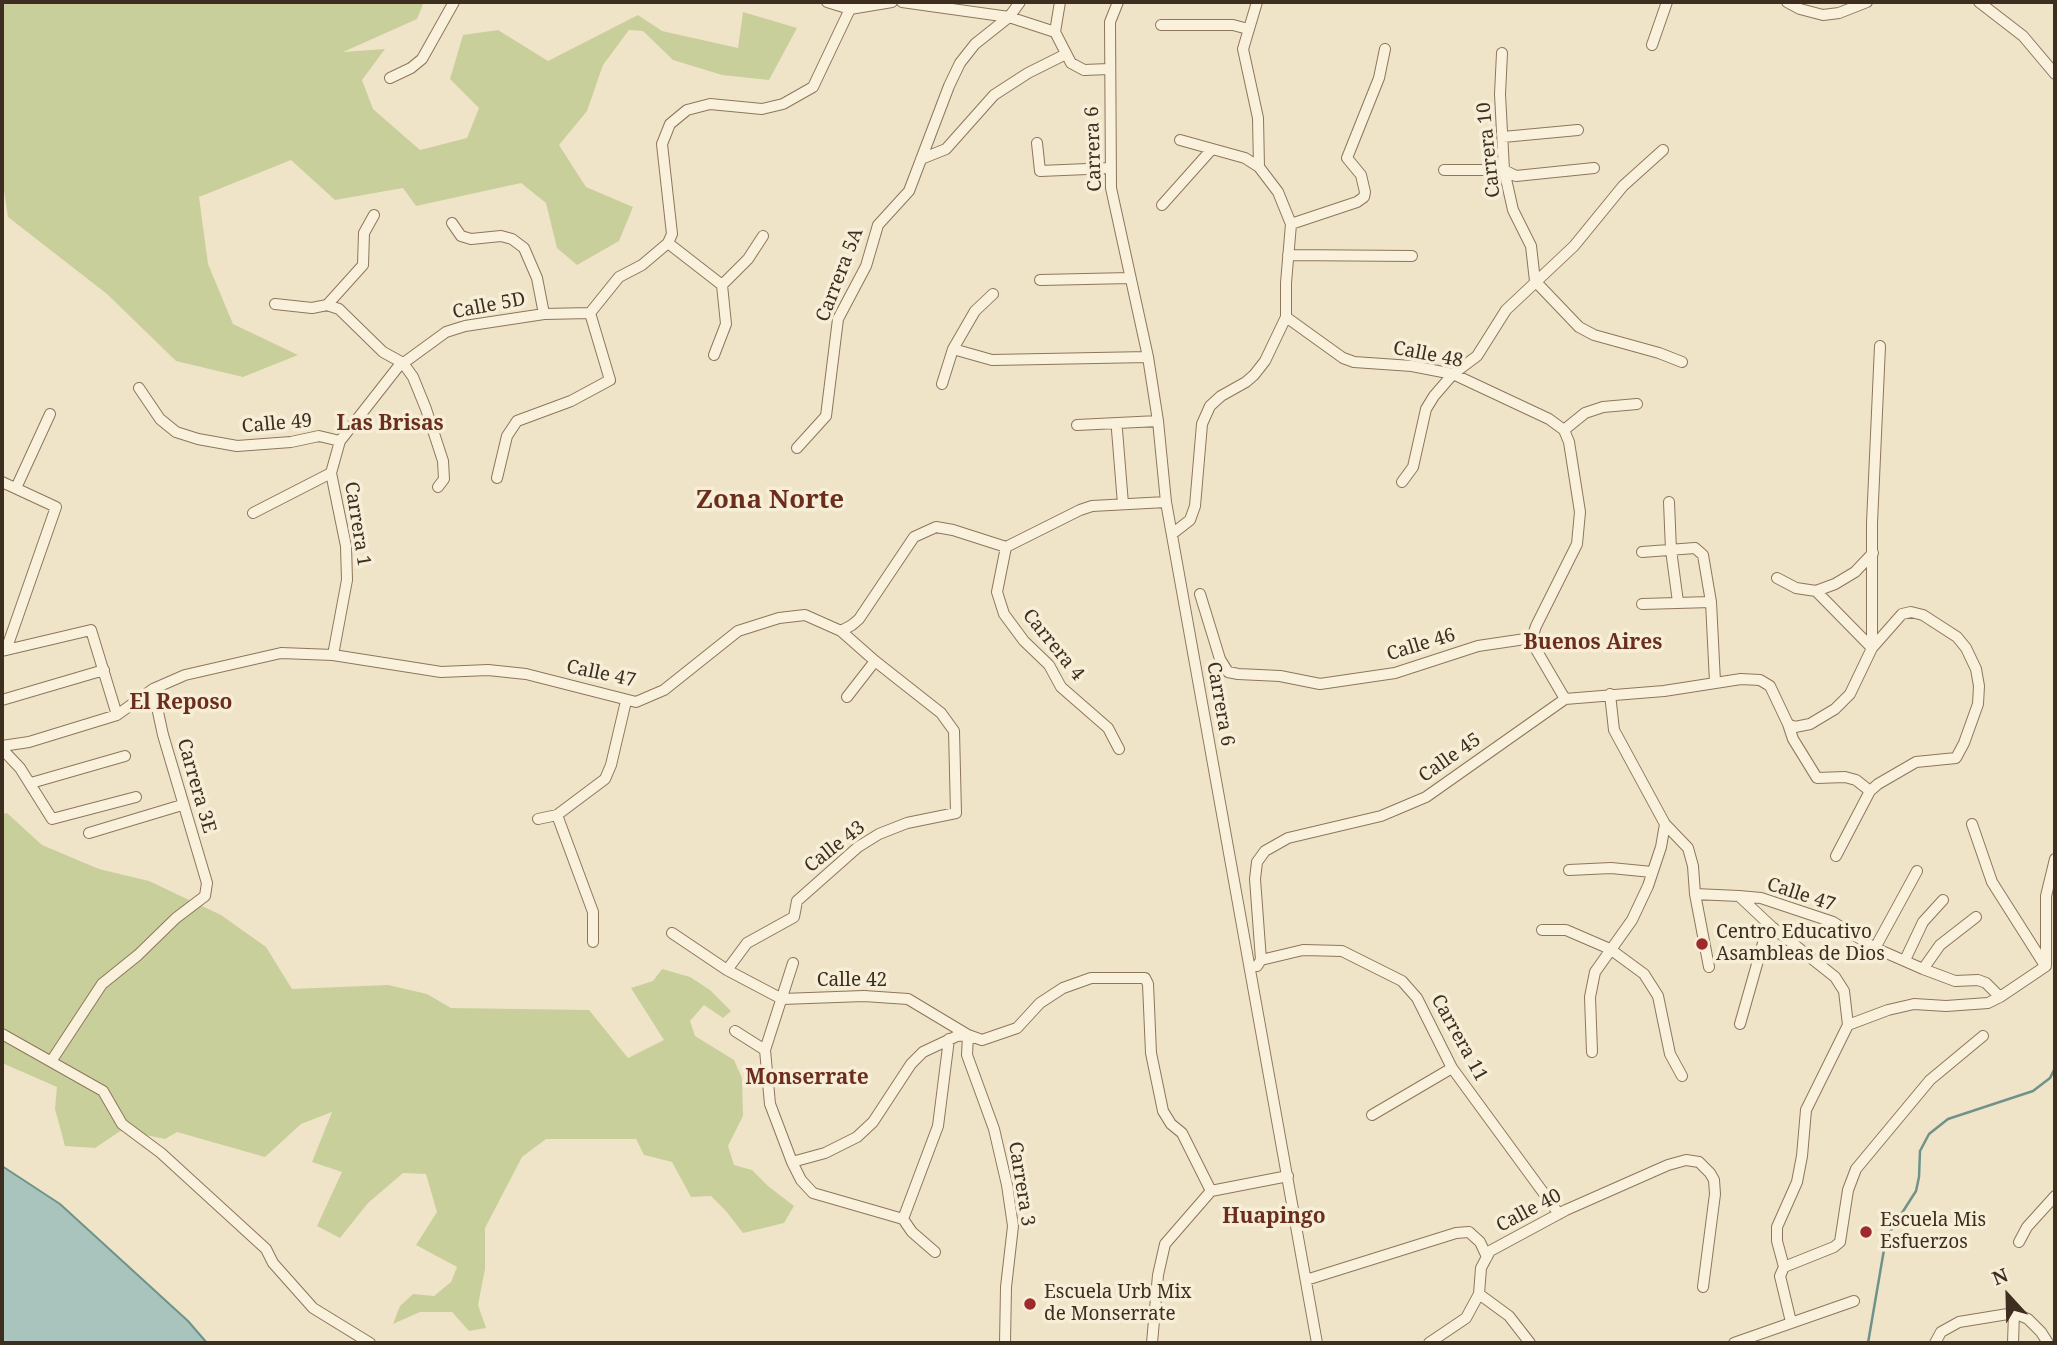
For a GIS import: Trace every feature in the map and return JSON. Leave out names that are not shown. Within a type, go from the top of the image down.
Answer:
[{"type":"street","points":[[390,78],[411,68],[422,59],[454,2]]},
{"type":"street","points":[[827,2],[850,9],[892,2]]},
{"type":"street","points":[[902,2],[1009,17],[1055,32]]},
{"type":"street","name":"Carrera 5A","points":[[797,448],[826,416],[838,319],[866,266],[878,225],[909,191],[960,63],[975,44],[1009,17],[1020,2]]},
{"type":"street","points":[[1060,2],[1055,32],[1071,63],[1084,70],[1109,69]]},
{"type":"street","name":"Carrera 6","points":[[1118,2],[1110,22],[1111,188],[1148,357],[1166,502],[1317,1343]]},
{"type":"street","points":[[1256,2],[1243,49],[1258,118],[1259,167]]},
{"type":"street","points":[[1652,45],[1667,2]]},
{"type":"street","points":[[1787,2],[1800,9],[1823,15],[1839,13],[1867,2]]},
{"type":"street","points":[[1979,2],[2023,36],[2055,74]]},
{"type":"street","points":[[497,478],[507,436],[517,421],[571,401],[610,380],[590,313],[619,277],[642,265],[668,243],[672,234],[662,144],[670,124],[687,110],[710,104],[762,109],[783,104],[813,87],[850,9]]},
{"type":"street","points":[[1161,25],[1233,25],[1248,29]]},
{"type":"street","points":[[1291,224],[1357,202],[1364,197],[1361,175],[1347,158],[1379,78],[1385,49]]},
{"type":"street","name":"Carrera 10","points":[[1502,53],[1500,94],[1504,170],[1513,210],[1531,246],[1535,281]]},
{"type":"street","points":[[921,159],[946,149],[994,95],[1028,73],[1066,54]]},
{"type":"street","points":[[1503,137],[1578,130]]},
{"type":"street","points":[[1172,534],[1190,520],[1195,506],[1202,424],[1210,406],[1254,375],[1265,361],[1286,317],[1291,224],[1278,192],[1259,167],[1245,158],[1181,140]]},
{"type":"street","points":[[1037,143],[1040,171],[1111,168]]},
{"type":"street","points":[[1162,205],[1212,149]]},
{"type":"street","points":[[1402,482],[1413,467],[1426,409],[1434,396],[1453,374],[1477,356],[1506,310],[1574,246],[1623,186],[1662,150]]},
{"type":"street","points":[[1444,170],[1504,170],[1516,176],[1594,168]]},
{"type":"street","points":[[327,305],[363,265],[364,233],[374,215]]},
{"type":"street","points":[[452,223],[461,236],[471,239],[501,236],[512,239],[524,248],[537,278],[544,314]]},
{"type":"street","points":[[722,285],[748,260],[763,236]]},
{"type":"street","points":[[668,243],[722,285],[726,324],[714,355]]},
{"type":"street","points":[[1288,255],[1412,257]]},
{"type":"street","points":[[1040,280],[1130,278]]},
{"type":"street","points":[[1535,281],[1586,331],[1682,362]]},
{"type":"street","points":[[942,384],[953,349],[975,311],[993,294]]},
{"type":"street","points":[[275,304],[312,308],[327,305],[338,309],[383,352],[403,363],[413,377],[443,461],[444,479],[439,487]]},
{"type":"street","name":"Calle 5D","points":[[403,363],[446,332],[465,326],[544,314],[590,313]]},
{"type":"street","name":"Calle 48","points":[[1286,317],[1343,358],[1354,362],[1412,366],[1453,374],[1549,419],[1564,430]]},
{"type":"street","points":[[1871,648],[1880,345]]},
{"type":"street","points":[[953,349],[992,360],[1148,357]]},
{"type":"street","name":"Calle 49","points":[[139,388],[160,419],[176,432],[198,439],[237,446],[291,442],[319,436],[340,441],[403,363]]},
{"type":"street","points":[[1565,699],[1532,638],[1577,544],[1580,512],[1569,442],[1564,430],[1585,413],[1603,407],[1637,404]]},
{"type":"street","points":[[16,488],[50,414]]},
{"type":"street","points":[[1077,425],[1158,421]]},
{"type":"street","points":[[1117,430],[1123,505]]},
{"type":"street","name":"Carrera 1","points":[[333,655],[347,580],[346,546],[331,473],[340,441]]},
{"type":"street","points":[[253,513],[331,473]]},
{"type":"street","points":[[2,482],[56,506],[4,651]]},
{"type":"street","points":[[841,631],[859,619],[914,537],[936,527],[1006,547],[1092,506],[1166,502]]},
{"type":"street","points":[[1669,502],[1671,550],[1678,602]]},
{"type":"street","name":"Carrera 4","points":[[1006,547],[997,592],[1004,614],[1024,641],[1049,666],[1061,687],[1108,728],[1119,749]]},
{"type":"street","points":[[1642,552],[1695,548],[1702,552],[1711,602],[1715,682]]},
{"type":"street","points":[[1777,578],[1796,588],[1816,591],[1855,572],[1873,553]]},
{"type":"street","points":[[1816,591],[1871,648]]},
{"type":"street","name":"Calle 46","points":[[1200,594],[1220,659],[1228,672],[1280,676],[1320,684],[1395,673],[1478,646],[1532,638]]},
{"type":"street","points":[[1642,604],[1711,602]]},
{"type":"street","points":[[1788,724],[1795,727],[1810,724],[1835,709],[1854,688],[1871,648],[1902,614],[1911,612],[1923,615],[1957,637],[1966,648],[1976,669],[1978,704],[1956,758],[1916,762],[1894,773],[1870,791],[1836,856]]},
{"type":"street","name":"Calle 47","points":[[2,747],[29,742],[117,715],[153,689],[185,675],[281,653],[333,655],[441,672],[488,670],[526,674],[636,702],[664,690],[738,631],[779,618],[805,615],[841,631],[941,713],[954,731],[956,813]]},
{"type":"street","points":[[4,651],[91,630],[117,715]]},
{"type":"street","points":[[847,697],[875,661]]},
{"type":"street","points":[[2,700],[104,670]]},
{"type":"street","name":"Calle 45","points":[[1261,960],[1255,879],[1257,862],[1265,851],[1288,838],[1381,816],[1426,797],[1565,699],[1664,691],[1715,682],[1760,680],[1770,686],[1788,724]]},
{"type":"street","name":"Carrera 3E","points":[[52,1060],[102,984],[138,955],[176,918],[204,898],[207,891],[207,883],[163,735],[153,689]]},
{"type":"street","points":[[1610,694],[1614,730],[1665,824],[1688,848],[1709,967]]},
{"type":"street","points":[[538,819],[557,816],[605,779],[611,765],[626,701]]},
{"type":"street","points":[[1788,724],[1793,739],[1817,778],[1845,777],[1856,780],[1870,791]]},
{"type":"street","points":[[2,747],[31,783],[52,819],[136,796]]},
{"type":"street","points":[[31,783],[125,756]]},
{"type":"street","points":[[89,833],[182,805]]},
{"type":"street","name":"Calle 43","points":[[727,971],[747,943],[794,917],[797,901],[858,847],[879,834],[906,823],[956,813]]},
{"type":"street","points":[[557,816],[593,912],[593,942]]},
{"type":"street","points":[[1592,1052],[1590,997],[1595,972],[1632,920],[1661,847],[1665,824]]},
{"type":"street","points":[[1972,824],[1992,882],[2046,966]]},
{"type":"street","points":[[2046,966],[2046,896],[2055,859]]},
{"type":"street","points":[[1569,870],[1611,868],[1652,872]]},
{"type":"street","points":[[1875,948],[1917,871]]},
{"type":"street","name":"Calle 47","points":[[1695,894],[1761,898],[1833,922],[1875,948],[1923,969],[1955,981],[1978,980],[1986,983],[2000,997]]},
{"type":"street","points":[[1739,896],[1841,984],[1844,991],[1848,1025],[1806,1110],[1797,1182],[1777,1227],[1777,1241],[1784,1267],[1780,1276],[1791,1322]]},
{"type":"street","points":[[1905,960],[1923,922],[1943,900]]},
{"type":"street","points":[[1923,969],[1940,945],[1976,917]]},
{"type":"street","points":[[1740,1024],[1763,943],[1772,927]]},
{"type":"street","points":[[1542,930],[1566,930],[1610,949],[1644,974],[1658,996],[1670,1054],[1682,1076]]},
{"type":"street","name":"Calle 42","points":[[672,933],[727,971],[782,999],[864,996],[908,999],[968,1035]]},
{"type":"street","name":"Carrera 11","points":[[1261,960],[1303,950],[1342,951],[1402,981],[1417,998],[1452,1068],[1559,1214]]},
{"type":"street","points":[[1251,975],[1261,960]]},
{"type":"street","points":[[793,963],[765,1050],[770,1104],[792,1162],[801,1180],[813,1192],[903,1219],[912,1232],[935,1252]]},
{"type":"street","points":[[1848,1025],[1888,1010],[1914,1004],[1946,1006],[1988,1003],[2046,966]]},
{"type":"street","points":[[792,1162],[825,1153],[857,1137],[873,1122],[911,1063],[923,1052],[949,1039],[968,1035],[982,1040],[1017,1028],[1040,1003],[1063,988],[1091,978],[1146,978],[1151,1053],[1163,1111],[1171,1124],[1182,1133],[1211,1191]]},
{"type":"street","points":[[735,1031],[765,1050]]},
{"type":"street","points":[[2,1034],[103,1091],[122,1124],[161,1153],[266,1249],[273,1263],[313,1308],[370,1343]]},
{"type":"street","name":"Carrera 3","points":[[968,1035],[967,1055],[997,1140],[1013,1226],[1006,1287],[1005,1343]]},
{"type":"street","points":[[1784,1267],[1834,1247],[1840,1242],[1848,1190],[1856,1169],[1930,1080],[1983,1036]]},
{"type":"street","points":[[903,1219],[938,1126],[949,1039]]},
{"type":"street","points":[[1372,1115],[1452,1068]]},
{"type":"street","name":"Calle 40","points":[[1487,1257],[1490,1251],[1559,1214],[1668,1164],[1686,1160],[1699,1162],[1714,1180],[1715,1194],[1703,1287]]},
{"type":"street","points":[[1152,1343],[1158,1275],[1165,1244],[1211,1191],[1288,1176]]},
{"type":"street","points":[[2019,1242],[2027,1227],[2055,1196]]},
{"type":"street","name":"Calle 40","points":[[1306,1280],[1456,1233],[1469,1232],[1480,1242],[1487,1257]]},
{"type":"street","points":[[1429,1343],[1466,1318],[1479,1294],[1481,1268],[1487,1257]]},
{"type":"street","points":[[1479,1294],[1510,1317],[1530,1343]]},
{"type":"street","points":[[1734,1343],[1854,1301]]},
{"type":"street","points":[[2013,1343],[2014,1313]]},
{"type":"street","points":[[1935,1343],[1941,1332],[1959,1322],[2014,1313],[2028,1319],[2048,1343]]},
{"type":"green space","points":[[2,2],[424,2],[417,19],[343,52],[385,49],[362,80],[373,109],[420,150],[467,138],[479,108],[450,79],[463,35],[498,30],[548,61],[638,15],[662,31],[738,48],[743,12],[797,28],[769,80],[722,75],[673,60],[643,31],[629,30],[603,65],[587,111],[559,145],[586,187],[633,207],[619,241],[577,265],[557,248],[546,203],[521,183],[416,206],[403,188],[335,200],[291,160],[199,197],[208,264],[233,324],[298,355],[243,377],[176,361],[107,294],[8,217],[2,178]]},
{"type":"green space","points":[[7,813],[42,845],[99,869],[149,881],[221,915],[266,947],[292,989],[388,985],[427,994],[451,1008],[589,1010],[628,1058],[664,1040],[631,988],[653,981],[662,969],[690,977],[710,990],[731,1011],[723,1018],[704,1005],[690,1021],[695,1036],[734,1060],[742,1078],[743,1116],[728,1146],[734,1165],[752,1170],[794,1206],[784,1223],[743,1233],[711,1196],[691,1197],[672,1162],[644,1155],[636,1139],[546,1139],[522,1157],[485,1228],[485,1269],[478,1305],[486,1328],[469,1331],[452,1312],[420,1312],[393,1324],[400,1306],[413,1294],[434,1296],[451,1282],[457,1267],[416,1245],[437,1212],[426,1174],[403,1173],[368,1203],[340,1238],[317,1226],[342,1172],[312,1162],[332,1112],[301,1124],[265,1157],[177,1132],[165,1139],[122,1130],[95,1148],[65,1146],[55,1109],[57,1087],[2,1063],[2,814]]},
{"type":"water","points":[[2,1166],[60,1204],[188,1321],[207,1343],[2,1343]]},
{"type":"waterway","points":[[1868,1343],[1886,1238],[1916,1191],[1920,1151],[1929,1134],[1948,1119],[2033,1091],[2050,1078],[2055,1068]]},
{"type":"place","name":"Centro Educativo Asambleas de Dios","points":[[1702,944]]},
{"type":"place","name":"Escuela Mis Esfuerzos","points":[[1866,1232]]},
{"type":"place","name":"Escuela Urb Mix de Monserrate","points":[[1030,1304]]},
{"type":"district","name":"Las Brisas","points":[[390,424]]},
{"type":"district","name":"Zona Norte","points":[[770,501]]},
{"type":"district","name":"Buenos Aires","points":[[1593,643]]},
{"type":"district","name":"El Reposo","points":[[181,703]]},
{"type":"district","name":"Monserrate","points":[[807,1078]]},
{"type":"district","name":"Huapingo","points":[[1274,1217]]}]
